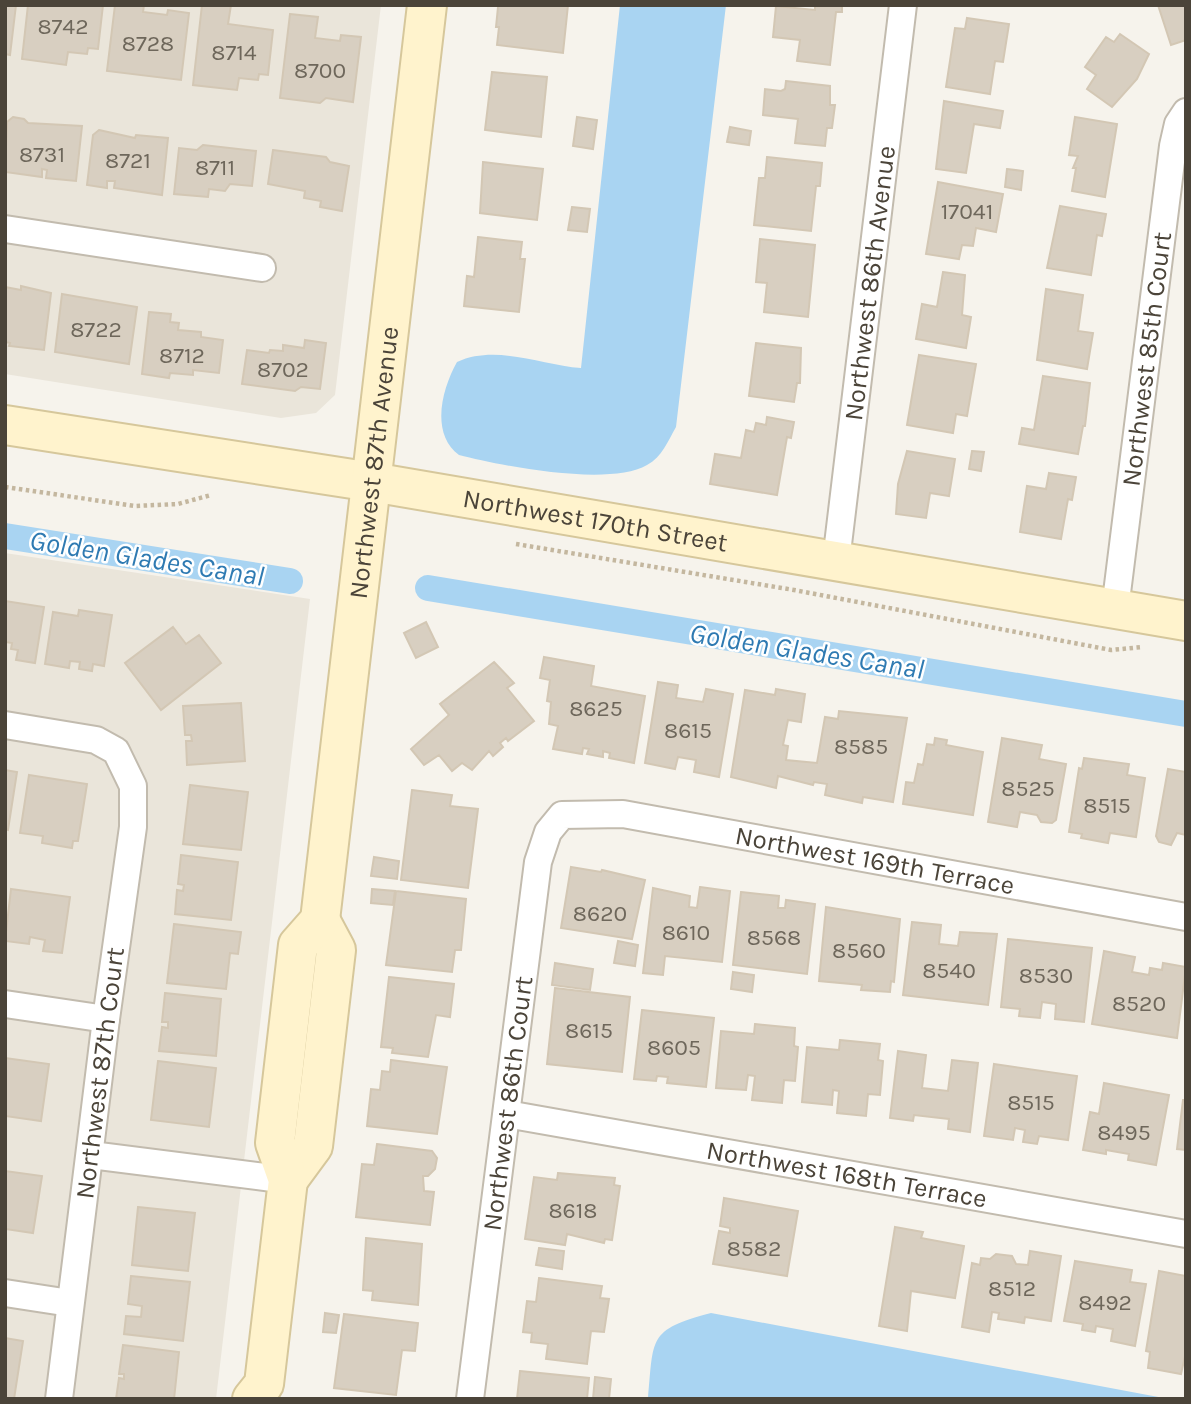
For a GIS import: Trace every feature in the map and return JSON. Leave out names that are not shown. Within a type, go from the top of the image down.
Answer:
[{"type":"street","name":"Northwest 87th Avenue","points":[[263,1394],[288,1180],[313,1146],[336,950],[320,920],[427,5]]},
{"type":"street","name":"Northwest 86th Avenue","points":[[836,561],[903,5]]},
{"type":"street","name":"Northwest 85th Court","points":[[1115,609],[1173,146],[1178,124],[1186,112]]},
{"type":"street","points":[[5,229],[262,268]]},
{"type":"street","name":"Northwest 170th Street","points":[[5,425],[372,482],[1186,621]]},
{"type":"street","name":"Northwest 87th Court","points":[[5,726],[96,740],[116,751],[132,786],[133,827],[106,1019],[60,1399]]},
{"type":"street","name":"Northwest 169th Terrace","points":[[562,815],[623,814],[1186,917]]},
{"type":"street","name":"Northwest 86th Court","points":[[470,1399],[538,862],[548,832],[562,815]]},
{"type":"street","points":[[5,1004],[106,1019]]},
{"type":"street","name":"Northwest 168th Terrace","points":[[507,1114],[1186,1234]]},
{"type":"street","points":[[91,1154],[288,1180]]},
{"type":"street","points":[[5,1293],[71,1303]]},
{"type":"path","points":[[5,487],[135,506],[167,506],[211,495]]},
{"type":"path","points":[[516,544],[794,590],[1111,650],[1150,647]]},
{"type":"shaded area","points":[[5,5],[381,5],[335,395],[316,413],[281,418],[5,374]]},
{"type":"shaded area","points":[[5,553],[310,599],[216,1399],[5,1399]]},
{"type":"water","points":[[620,5],[726,5],[676,427],[652,462],[630,471],[608,474],[527,469],[459,455],[444,435],[442,423],[443,397],[457,362],[472,357],[503,355],[581,368]]},
{"type":"water","points":[[711,1313],[1169,1399],[648,1399],[651,1362],[658,1340],[675,1325]]},
{"type":"building","points":[[5,5],[16,5],[10,55],[5,54]]},
{"type":"building","points":[[28,5],[103,5],[98,49],[88,48],[87,54],[68,52],[66,65],[22,59]]},
{"type":"building","points":[[115,5],[144,5],[143,12],[167,15],[168,10],[189,13],[181,80],[107,71]]},
{"type":"building","points":[[202,5],[231,5],[228,24],[273,30],[268,75],[259,74],[258,80],[239,78],[237,90],[193,85]]},
{"type":"building","points":[[568,5],[563,53],[497,45],[498,7]]},
{"type":"building","points":[[815,5],[842,5],[842,12],[836,12],[830,65],[797,61],[800,40],[773,37],[776,6],[815,10]]},
{"type":"building","points":[[1158,5],[1186,5],[1186,40],[1171,45]]},
{"type":"building","points":[[290,14],[318,17],[315,38],[340,41],[341,35],[361,37],[353,102],[326,98],[320,103],[280,98]]},
{"type":"building","points":[[967,18],[1009,24],[1003,62],[995,61],[990,94],[946,87],[955,28],[965,29]]},
{"type":"building","points":[[1120,34],[1149,54],[1137,79],[1112,107],[1087,89],[1096,75],[1085,67],[1106,37],[1114,42]]},
{"type":"building","points":[[492,72],[547,77],[541,137],[485,130]]},
{"type":"building","points":[[786,81],[830,86],[830,105],[835,105],[832,128],[827,128],[825,146],[795,143],[798,119],[763,115],[765,89],[781,91],[785,89]]},
{"type":"building","points":[[944,101],[1003,111],[1000,128],[974,124],[966,173],[936,169]]},
{"type":"building","points":[[13,117],[24,119],[28,123],[82,126],[76,181],[46,178],[47,170],[42,169],[42,177],[5,172],[7,122]]},
{"type":"building","points":[[577,117],[597,120],[593,149],[573,146]]},
{"type":"building","points":[[1075,117],[1117,124],[1105,197],[1072,191],[1076,168],[1073,168],[1078,156],[1069,155]]},
{"type":"building","points":[[730,127],[751,131],[749,145],[727,142]]},
{"type":"building","points":[[99,130],[135,138],[136,135],[168,138],[162,195],[114,188],[115,181],[107,181],[107,188],[87,185],[93,135]]},
{"type":"building","points":[[203,145],[256,151],[252,186],[230,184],[225,191],[209,189],[208,197],[174,194],[179,148],[197,150]]},
{"type":"building","points":[[273,150],[326,157],[330,162],[349,166],[342,211],[320,207],[321,201],[304,198],[305,191],[268,184]]},
{"type":"building","points":[[767,157],[822,163],[820,186],[816,186],[811,231],[754,225],[759,178],[765,178]]},
{"type":"building","points":[[483,162],[543,169],[537,220],[480,213]]},
{"type":"building","points":[[1007,169],[1023,171],[1021,190],[1005,187]]},
{"type":"building","points":[[938,182],[1003,194],[996,232],[976,228],[973,246],[962,245],[959,259],[926,254]]},
{"type":"building","points":[[1060,206],[1106,214],[1102,236],[1097,235],[1091,275],[1047,268]]},
{"type":"building","points":[[572,207],[590,209],[587,232],[568,230]]},
{"type":"building","points":[[478,237],[522,242],[520,259],[525,259],[519,312],[464,306],[467,276],[474,277]]},
{"type":"building","points":[[760,239],[815,245],[808,317],[764,312],[767,283],[756,282]]},
{"type":"building","points":[[943,272],[965,275],[962,315],[971,317],[966,348],[916,339],[922,304],[937,307]]},
{"type":"building","points":[[21,286],[51,293],[44,350],[9,346],[10,343],[5,342],[5,287],[21,290]]},
{"type":"building","points":[[1046,289],[1083,295],[1078,331],[1093,333],[1087,369],[1037,360]]},
{"type":"building","points":[[62,294],[137,307],[129,364],[55,352]]},
{"type":"building","points":[[149,312],[171,314],[170,322],[179,323],[178,330],[201,332],[201,337],[223,340],[219,373],[193,370],[193,375],[170,373],[169,378],[142,374]]},
{"type":"building","points":[[305,340],[326,343],[320,389],[301,387],[295,391],[242,384],[247,350],[269,353],[270,350],[283,351],[283,345],[304,348]]},
{"type":"building","points":[[756,343],[801,348],[800,383],[797,383],[794,402],[749,396]]},
{"type":"building","points":[[919,355],[976,364],[967,416],[956,414],[953,433],[907,425]]},
{"type":"building","points":[[1043,376],[1090,383],[1085,426],[1078,454],[1019,444],[1022,428],[1034,430]]},
{"type":"building","points":[[767,417],[794,422],[791,438],[787,437],[777,495],[710,484],[715,454],[741,458],[746,430],[754,432],[756,423],[766,425]]},
{"type":"building","points":[[907,451],[955,459],[949,496],[930,493],[926,518],[896,514],[898,484]]},
{"type":"building","points":[[972,451],[984,452],[981,471],[969,469]]},
{"type":"building","points":[[1049,473],[1076,477],[1072,500],[1068,499],[1061,539],[1020,532],[1027,486],[1046,489]]},
{"type":"building","points":[[5,601],[44,607],[35,663],[16,660],[18,650],[11,649],[12,643],[5,642]]},
{"type":"building","points":[[79,610],[112,615],[104,666],[93,664],[92,671],[79,669],[80,662],[70,661],[69,668],[45,664],[53,612],[78,616]]},
{"type":"building","points":[[426,622],[438,647],[416,658],[404,633]]},
{"type":"building","points":[[173,627],[186,644],[199,635],[221,663],[161,710],[125,663]]},
{"type":"building","points":[[544,657],[594,666],[591,686],[645,696],[634,763],[609,758],[610,753],[603,751],[603,757],[587,754],[589,749],[583,748],[582,754],[553,749],[558,726],[549,724],[551,702],[547,701],[550,680],[540,678]]},
{"type":"building","points":[[494,662],[514,683],[507,688],[534,721],[508,741],[506,738],[500,743],[503,747],[493,756],[489,751],[472,770],[462,763],[452,771],[439,755],[424,765],[411,749],[449,715],[440,704]]},
{"type":"building","points":[[658,682],[678,685],[676,698],[703,702],[706,689],[733,694],[719,777],[694,772],[696,760],[678,757],[675,769],[645,763]]},
{"type":"building","points":[[776,689],[805,694],[801,722],[788,720],[783,745],[788,746],[786,760],[817,763],[825,717],[838,719],[839,711],[907,718],[893,802],[863,797],[862,803],[825,795],[827,784],[814,782],[813,785],[778,776],[776,788],[731,777],[745,690],[775,695]]},
{"type":"building","points":[[241,703],[245,761],[187,765],[186,741],[192,741],[191,735],[185,735],[183,706]]},
{"type":"building","points":[[935,738],[947,740],[946,745],[983,752],[973,815],[903,804],[906,782],[914,783],[918,764],[923,765],[927,744],[934,745]]},
{"type":"building","points":[[1002,738],[1042,745],[1039,759],[1066,764],[1056,820],[1052,823],[1041,822],[1037,815],[1020,812],[1017,827],[988,822]]},
{"type":"building","points":[[1084,758],[1129,764],[1127,775],[1145,778],[1136,837],[1110,833],[1108,843],[1081,838],[1082,834],[1069,832],[1079,768],[1082,769]]},
{"type":"building","points":[[1168,769],[1186,772],[1186,835],[1177,833],[1171,845],[1159,842],[1156,836]]},
{"type":"building","points":[[5,770],[17,772],[8,830],[5,829]]},
{"type":"building","points":[[29,775],[87,784],[78,841],[73,841],[72,848],[42,843],[43,836],[20,833]]},
{"type":"building","points":[[190,785],[248,792],[241,850],[183,844]]},
{"type":"building","points":[[412,790],[452,795],[450,806],[478,809],[468,888],[401,880]]},
{"type":"building","points":[[181,855],[238,862],[231,920],[175,914],[177,890],[183,891],[184,885],[178,884]]},
{"type":"building","points":[[374,857],[399,861],[397,879],[371,876]]},
{"type":"building","points":[[571,867],[602,870],[645,880],[632,939],[561,928]]},
{"type":"building","points":[[700,887],[730,891],[722,962],[665,956],[663,975],[643,973],[653,888],[690,896],[689,907],[697,908]]},
{"type":"building","points":[[11,889],[70,897],[62,953],[43,951],[45,940],[30,937],[29,944],[5,941]]},
{"type":"building","points":[[372,889],[395,891],[393,905],[371,903]]},
{"type":"building","points":[[396,891],[466,899],[461,950],[455,950],[452,972],[386,965]]},
{"type":"building","points":[[741,892],[779,896],[778,908],[785,908],[786,900],[815,904],[807,974],[733,965]]},
{"type":"building","points":[[826,907],[900,919],[894,982],[891,981],[890,992],[861,990],[862,985],[819,981]]},
{"type":"building","points":[[912,922],[941,925],[939,944],[958,946],[960,932],[997,934],[988,1005],[903,995]]},
{"type":"building","points":[[174,924],[241,932],[238,954],[230,953],[226,989],[167,983]]},
{"type":"building","points":[[1008,939],[1092,948],[1084,1022],[1055,1019],[1056,1004],[1042,1002],[1040,1018],[1019,1016],[1020,1009],[1001,1007]]},
{"type":"building","points":[[618,941],[638,945],[635,966],[614,963]]},
{"type":"building","points":[[1104,951],[1135,957],[1132,972],[1149,975],[1150,968],[1162,970],[1163,963],[1186,967],[1177,1038],[1092,1024]]},
{"type":"building","points":[[555,963],[593,969],[590,990],[552,985]]},
{"type":"building","points":[[733,972],[754,975],[752,992],[731,989]]},
{"type":"building","points":[[389,977],[454,984],[450,1017],[436,1015],[428,1057],[392,1053],[393,1048],[381,1047]]},
{"type":"building","points":[[555,988],[630,997],[622,1072],[547,1064]]},
{"type":"building","points":[[165,993],[221,999],[216,1056],[159,1051],[162,1027],[168,1028],[168,1022],[162,1022]]},
{"type":"building","points":[[642,1010],[714,1018],[706,1087],[667,1083],[668,1077],[657,1076],[656,1081],[634,1079]]},
{"type":"building","points":[[755,1024],[795,1028],[794,1046],[798,1047],[795,1081],[784,1080],[782,1103],[752,1100],[755,1076],[748,1075],[746,1090],[716,1088],[721,1031],[754,1034]]},
{"type":"building","points":[[840,1040],[880,1044],[878,1060],[883,1061],[880,1095],[868,1094],[866,1116],[837,1113],[839,1091],[833,1090],[832,1105],[802,1102],[807,1047],[839,1050]]},
{"type":"building","points":[[898,1051],[926,1055],[922,1088],[948,1091],[952,1060],[978,1063],[970,1132],[948,1129],[949,1119],[914,1115],[913,1121],[890,1118]]},
{"type":"building","points":[[5,1058],[49,1064],[41,1121],[5,1116]]},
{"type":"building","points":[[391,1060],[447,1067],[437,1134],[367,1126],[371,1089],[380,1090],[382,1071],[390,1072]]},
{"type":"building","points":[[158,1061],[216,1068],[209,1127],[151,1120]]},
{"type":"building","points":[[994,1064],[1077,1076],[1068,1140],[1039,1136],[1037,1144],[1023,1142],[1025,1130],[1015,1128],[1013,1140],[984,1136]]},
{"type":"building","points":[[1104,1083],[1169,1095],[1156,1165],[1128,1160],[1129,1154],[1083,1150],[1090,1112],[1099,1114]]},
{"type":"building","points":[[1183,1100],[1186,1100],[1186,1150],[1177,1149]]},
{"type":"building","points":[[377,1144],[432,1151],[437,1158],[435,1169],[428,1176],[423,1176],[424,1191],[434,1192],[430,1225],[356,1217],[362,1164],[374,1165]]},
{"type":"building","points":[[5,1171],[42,1176],[33,1233],[5,1229]]},
{"type":"building","points":[[558,1173],[615,1178],[614,1185],[620,1186],[612,1240],[605,1239],[604,1243],[567,1234],[565,1245],[525,1239],[534,1177],[557,1180]]},
{"type":"building","points":[[724,1198],[798,1211],[787,1276],[713,1264],[719,1231],[730,1233],[730,1228],[720,1226]]},
{"type":"building","points":[[138,1207],[195,1213],[188,1271],[132,1265]]},
{"type":"building","points":[[895,1227],[923,1232],[921,1238],[964,1246],[955,1298],[911,1291],[907,1331],[879,1326]]},
{"type":"building","points":[[366,1238],[422,1244],[418,1305],[372,1300],[373,1291],[363,1290]]},
{"type":"building","points":[[539,1248],[564,1251],[562,1269],[536,1265]]},
{"type":"building","points":[[1030,1251],[1061,1256],[1051,1321],[1025,1317],[1024,1323],[998,1319],[999,1313],[992,1312],[989,1332],[962,1327],[972,1263],[980,1265],[981,1258],[990,1259],[996,1254],[1012,1256],[1016,1264],[1028,1265]]},
{"type":"building","points":[[1075,1261],[1132,1270],[1130,1282],[1146,1284],[1135,1346],[1111,1341],[1113,1329],[1096,1326],[1095,1332],[1082,1330],[1083,1324],[1064,1321]]},
{"type":"building","points":[[1159,1271],[1186,1276],[1186,1352],[1181,1374],[1148,1368],[1150,1352],[1146,1351]]},
{"type":"building","points":[[131,1276],[190,1282],[183,1341],[124,1334],[126,1316],[141,1317],[142,1306],[128,1304]]},
{"type":"building","points":[[539,1278],[602,1286],[600,1298],[609,1299],[604,1332],[591,1331],[587,1364],[546,1359],[548,1344],[531,1342],[532,1333],[523,1332],[527,1301],[536,1302]]},
{"type":"building","points":[[325,1313],[339,1315],[336,1333],[323,1332]]},
{"type":"building","points":[[344,1314],[418,1323],[415,1351],[402,1350],[396,1395],[334,1388]]},
{"type":"building","points":[[5,1338],[23,1341],[14,1399],[5,1399]]},
{"type":"building","points":[[123,1345],[179,1352],[174,1399],[116,1399],[119,1378],[124,1379],[124,1374],[119,1374]]},
{"type":"building","points":[[520,1371],[589,1378],[587,1399],[517,1399]]},
{"type":"building","points":[[595,1377],[611,1379],[609,1399],[593,1399]]},
{"type":"waterway","name":"Golden Glades Canal","points":[[5,536],[290,581]]},
{"type":"waterway","name":"Golden Glades Canal","points":[[428,588],[1186,714]]}]
